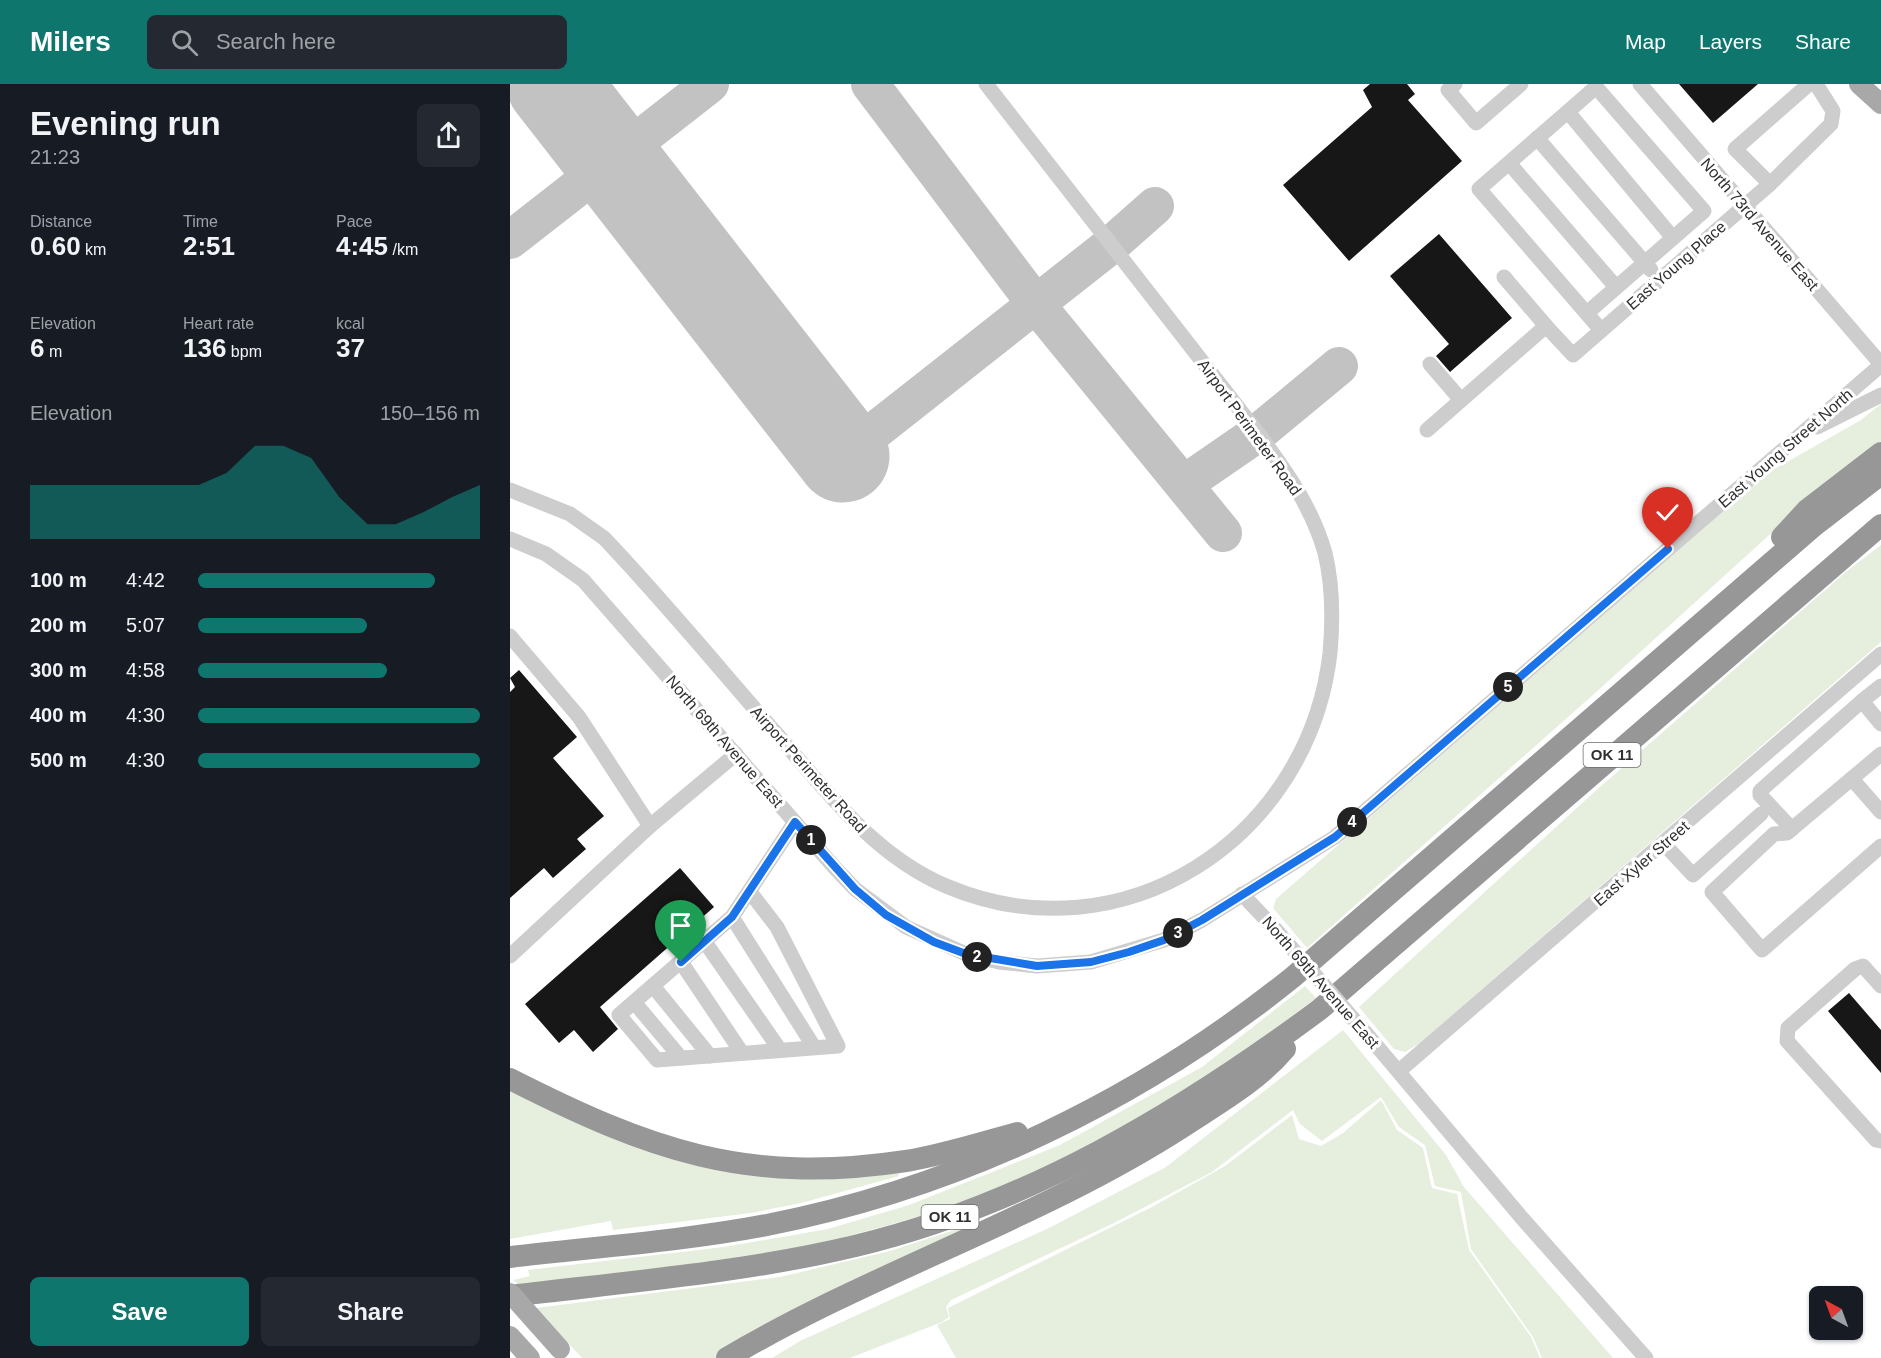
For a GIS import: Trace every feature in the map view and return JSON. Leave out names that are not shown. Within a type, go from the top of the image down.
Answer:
[{"type":"highway","points":[[1683,639],[1807,510],[1881,453]]},
{"type":"highway","name":"OK 11","points":[[510,1257],[765,1225],[818,1214],[964,1167],[1079,1117],[1171,1064],[1262,1002],[1815,525],[1881,474]]},
{"type":"highway","name":"OK 11","points":[[510,1294],[698,1275],[853,1246],[956,1215],[1082,1161],[1145,1127],[1226,1077],[1319,1010],[1881,525]]},
{"type":"highway","points":[[727,1358],[868,1286],[1072,1190],[1146,1151],[1273,1064],[1319,1010]]},
{"type":"highway","points":[[510,1078],[580,1114],[648,1142],[706,1159],[774,1168],[806,1169],[907,1161],[1079,1117]]},
{"type":"main road","points":[[1868,90],[1881,104]]},
{"type":"main road","points":[[510,1294],[564,1353]]},
{"type":"main road","points":[[510,1336],[527,1356]]},
{"type":"street","name":"Airport Perimeter Road","points":[[510,490],[570,514],[604,538],[850,818],[909,868],[947,887],[1010,904],[1052,907],[1092,905],[1133,897],[1182,878],[1235,841],[1279,792],[1317,720],[1328,671],[1332,632],[1332,596],[1325,555],[1313,519],[1295,483],[1280,462],[986,84]]},
{"type":"street","points":[[1452,85],[1448,90],[1476,123],[1521,84]]},
{"type":"street","name":"North 73rd Avenue East","points":[[1640,84],[1881,365]]},
{"type":"street","points":[[1770,184],[1735,148],[1809,84]]},
{"type":"street","name":"East Young Place","points":[[1546,326],[1572,355],[1770,184],[1831,124],[1833,111],[1816,84]]},
{"type":"street","points":[[1601,330],[1479,189],[1537,138],[1596,87],[1717,228]]},
{"type":"street","points":[[1568,112],[1673,238]]},
{"type":"street","points":[[1537,138],[1659,279]]},
{"type":"street","points":[[1509,163],[1616,287]]},
{"type":"street","points":[[1587,313],[1704,211]]},
{"type":"street","points":[[1426,430],[1546,326],[1504,277]]},
{"type":"street","points":[[1430,364],[1461,400]]},
{"type":"street","name":"East Young Street North","points":[[1242,894],[1335,837],[1881,365]]},
{"type":"street","points":[[1801,434],[1881,395]]},
{"type":"street","name":"North 69th Avenue East","points":[[510,539],[546,554],[583,580],[855,889],[886,915],[934,942],[966,954],[999,962],[1037,966],[1064,964],[1129,952],[1164,940],[1242,894],[1399,1071],[1521,1217],[1646,1358]]},
{"type":"street","points":[[510,636],[579,717],[650,826]]},
{"type":"street","name":"East Xyler Street","points":[[1399,1071],[1881,654]]},
{"type":"street","points":[[1792,829],[1761,795],[1760,790],[1881,686]]},
{"type":"street","points":[[1862,701],[1881,724]]},
{"type":"street","points":[[510,956],[650,826],[736,754]]},
{"type":"street","points":[[1881,754],[1787,833],[1774,834],[1712,892],[1762,950],[1881,846]]},
{"type":"street","points":[[1852,779],[1881,812]]},
{"type":"street","points":[[1664,844],[1693,875],[1761,814]]},
{"type":"street","points":[[750,892],[777,927],[838,1046],[681,1058],[634,1002],[732,917],[795,822]]},
{"type":"street","points":[[732,917],[814,1047]]},
{"type":"street","points":[[705,942],[780,1050]]},
{"type":"street","points":[[681,962],[742,1053]]},
{"type":"street","points":[[1881,986],[1863,966],[1855,969],[1788,1028],[1787,1041],[1876,1140],[1881,1141]]},
{"type":"street","points":[[653,986],[710,1056]]},
{"type":"green space","points":[[1881,404],[1881,441],[1798,509],[1594,694],[1307,948],[1273,908],[1276,899],[1762,476],[1861,420]]},
{"type":"green space","points":[[1881,545],[1881,642],[1420,1043],[1405,1052],[1394,1049],[1359,1007],[1592,794],[1847,571]]},
{"type":"green space","points":[[1305,986],[1316,998],[1261,1039],[1177,1096],[1119,1131],[1057,1163],[955,1204],[850,1236],[778,1252],[705,1263],[518,1284],[513,1280],[530,1276],[528,1270],[724,1247],[828,1229],[909,1205],[1060,1145],[1202,1067]]},
{"type":"green space","points":[[1343,1030],[1446,1155],[1464,1187],[1613,1358],[1542,1358],[1533,1337],[1471,1249],[1461,1192],[1435,1186],[1425,1145],[1399,1127],[1381,1097],[1322,1141],[1300,1124],[1293,1110],[1212,1172],[1116,1222],[951,1300],[946,1307],[949,1317],[942,1322],[850,1358],[772,1358],[800,1341],[1051,1227],[1166,1167]]},
{"type":"green space","points":[[510,1089],[661,1154],[897,1169],[899,1176],[801,1203],[751,1213],[613,1230],[611,1221],[510,1239]]},
{"type":"green space","points":[[1381,1100],[1397,1130],[1423,1148],[1432,1188],[1457,1194],[1469,1250],[1531,1337],[1540,1358],[956,1358],[937,1325],[950,1319],[948,1308],[1152,1207],[1225,1166],[1292,1115],[1299,1139],[1321,1146],[1343,1133]]},
{"type":"green space","points":[[982,1221],[716,1358],[582,1358],[536,1308],[780,1277],[890,1251]]},
{"type":"building","points":[[1370,84],[1407,84],[1415,94],[1408,100],[1462,161],[1349,261],[1283,185],[1372,107],[1363,90]]},
{"type":"building","points":[[1679,84],[1758,84],[1713,123]]},
{"type":"building","points":[[1439,234],[1512,318],[1450,372],[1436,356],[1449,344],[1390,276]]},
{"type":"building","points":[[519,670],[577,737],[553,758],[604,816],[577,839],[586,849],[553,878],[544,868],[510,898],[510,692],[515,687],[510,678]]},
{"type":"building","points":[[680,868],[714,907],[600,1007],[618,1029],[593,1052],[574,1030],[559,1043],[525,1004]]},
{"type":"building","points":[[1849,993],[1881,1030],[1881,1073],[1828,1011]]},
{"type":"taxiway","points":[[510,240],[710,84]]},
{"type":"taxiway","points":[[870,84],[1035,303],[1223,533]]},
{"type":"taxiway","points":[[843,456],[1112,244],[1155,206]]},
{"type":"taxiway","points":[[1184,484],[1258,433],[1339,366]]},
{"type":"runway","points":[[553,84],[843,456]]},
{"type":"route","points":[[681,962],[732,917],[795,822],[855,889],[886,915],[934,942],[966,954],[999,962],[1037,966],[1091,962],[1164,940],[1202,920],[1335,837],[1668,549]]}]
